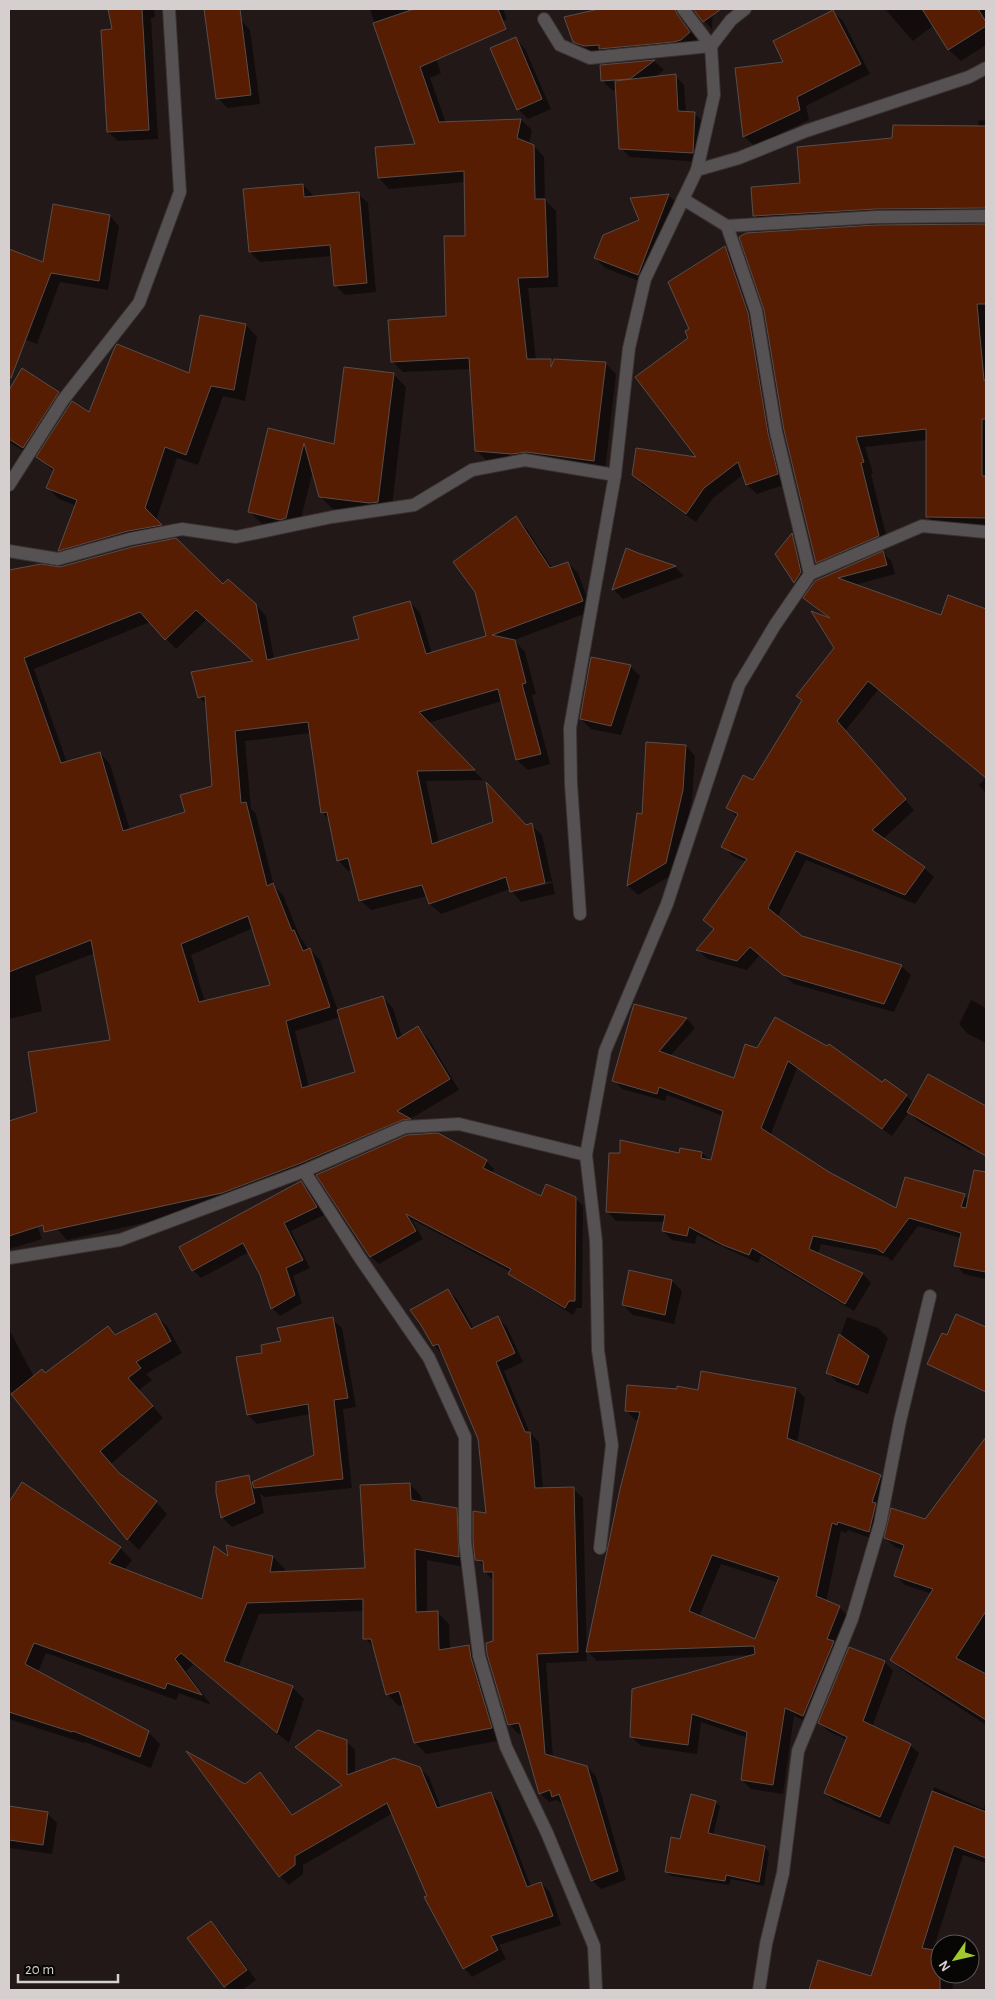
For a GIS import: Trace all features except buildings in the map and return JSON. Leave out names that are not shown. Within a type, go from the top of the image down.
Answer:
[{"type":"street","points":[[9,485],[63,400],[139,303],[180,192],[170,9]]},
{"type":"street","points":[[580,914],[571,784],[570,728],[615,474],[629,348],[645,279],[697,170],[714,95],[711,46],[683,9]]},
{"type":"street","points":[[544,19],[560,45],[590,58],[711,46],[731,20],[746,9]]},
{"type":"street","points":[[697,170],[739,158],[806,130],[969,77],[986,68]]},
{"type":"street","points":[[683,199],[727,226],[876,217],[986,216]]},
{"type":"street","points":[[727,226],[756,311],[776,432],[810,574]]},
{"type":"street","points":[[9,551],[58,559],[130,539],[182,529],[236,537],[332,517],[414,505],[472,470],[526,460],[615,474]]},
{"type":"street","points":[[600,1548],[612,1445],[598,1350],[596,1241],[586,1155],[605,1051],[667,904],[739,686],[775,625],[810,574],[922,526],[986,532]]},
{"type":"street","points":[[9,1258],[120,1240],[304,1171],[405,1127],[459,1124],[586,1155]]},
{"type":"street","points":[[304,1171],[360,1258],[429,1358],[465,1437],[465,1541],[479,1656],[506,1747],[547,1833],[594,1946],[596,1990]]},
{"type":"street","points":[[759,1990],[766,1944],[783,1873],[798,1751],[852,1619],[880,1524],[900,1421],[930,1296]]}]
